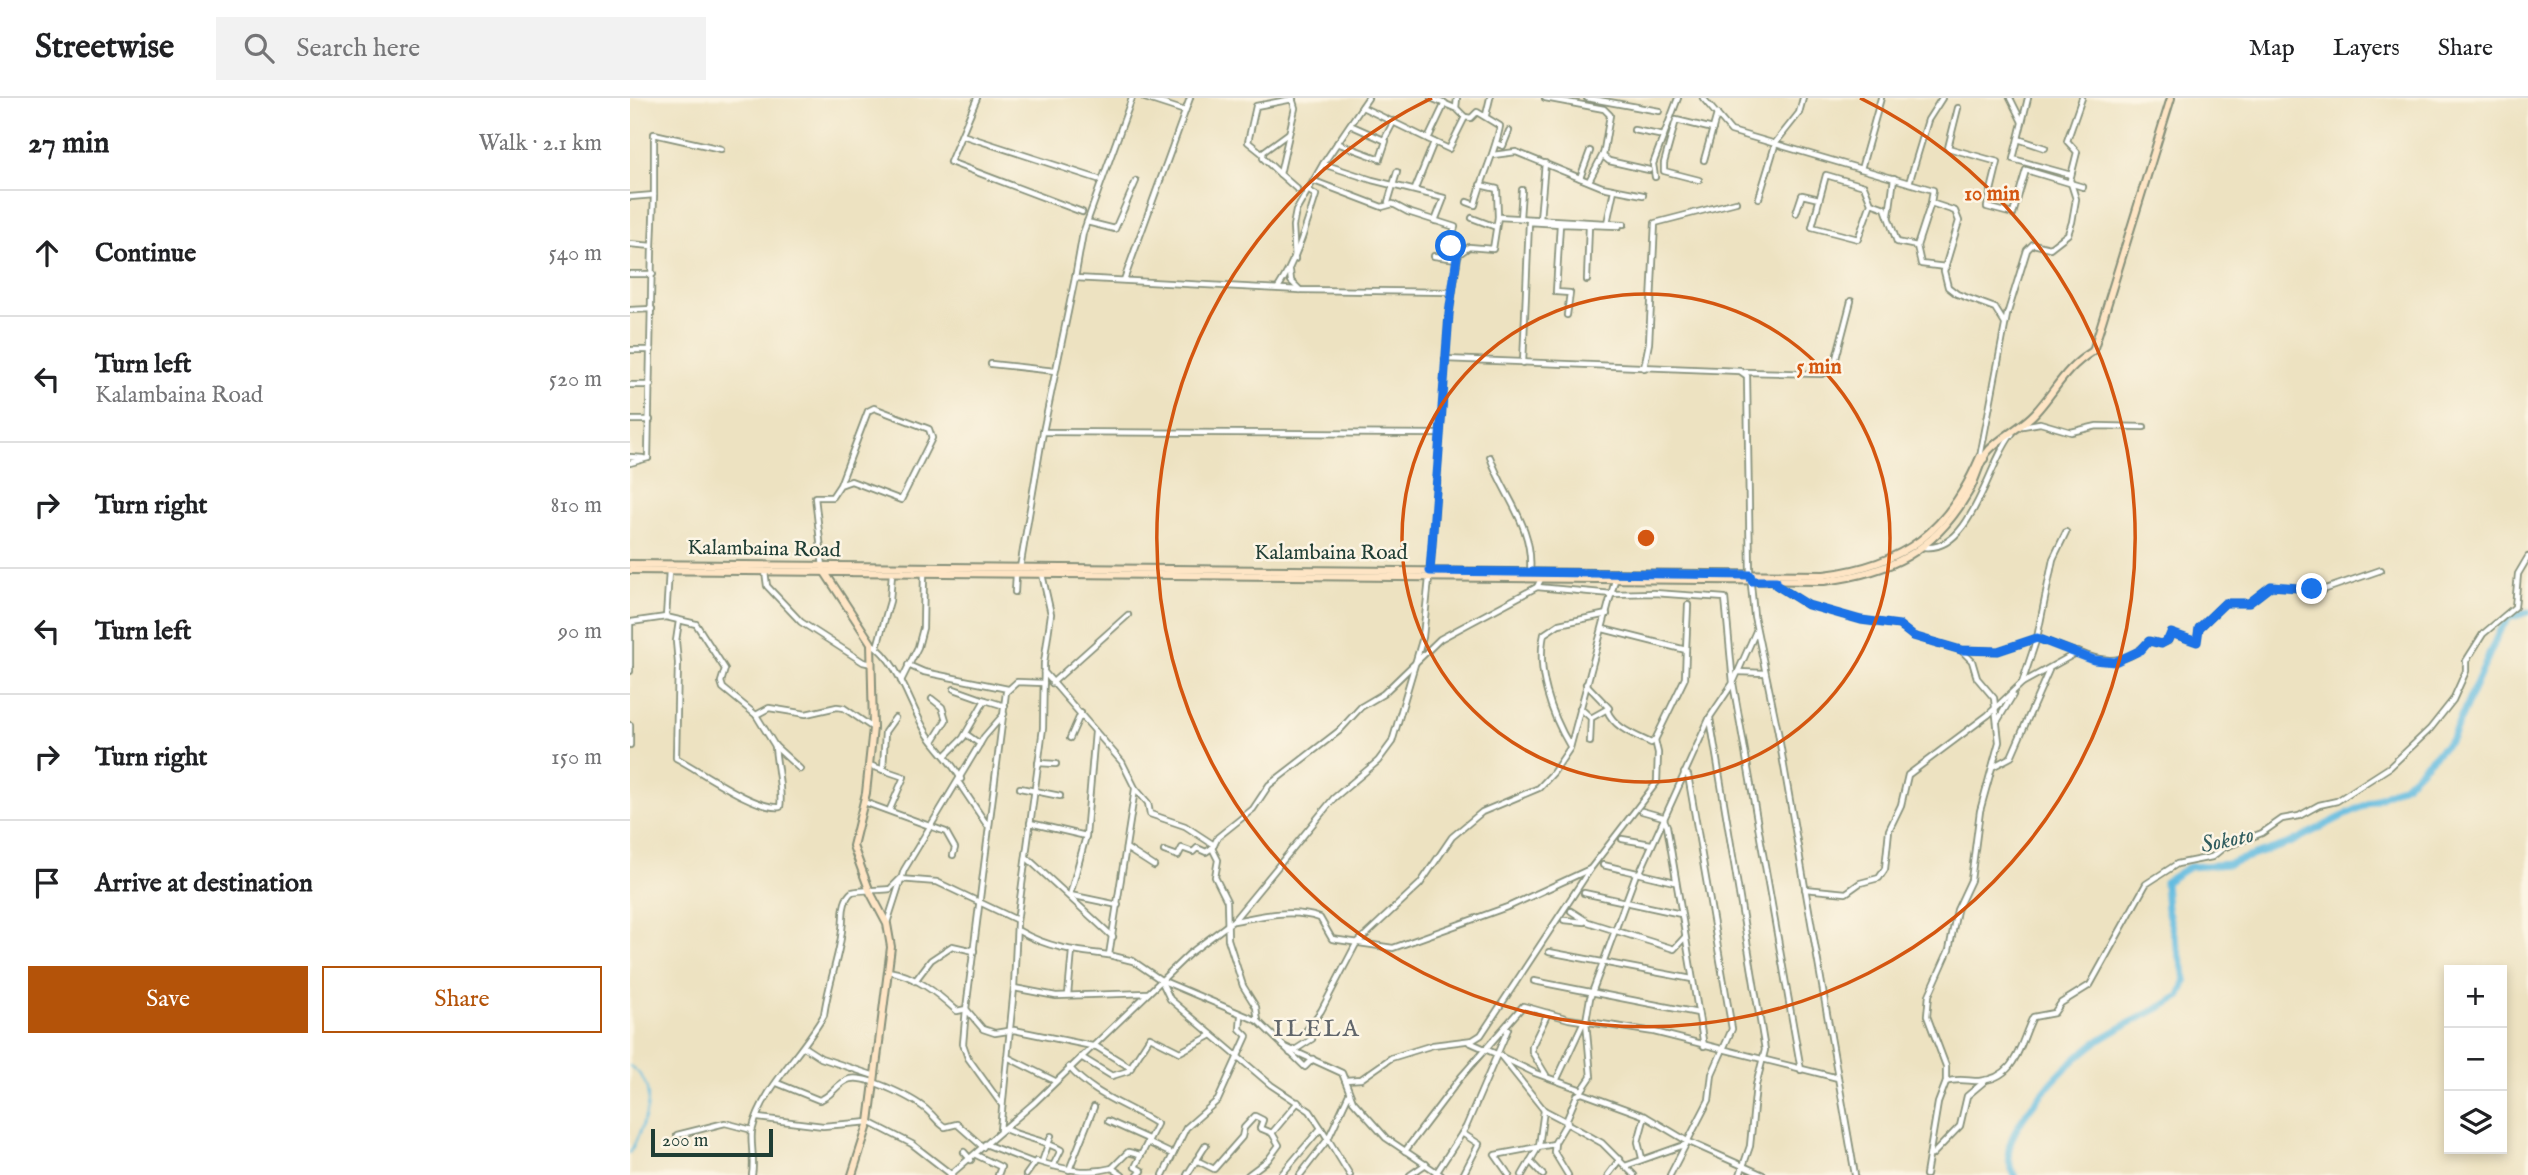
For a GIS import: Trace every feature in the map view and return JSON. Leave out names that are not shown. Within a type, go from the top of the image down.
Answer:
[{"type":"main road","points":[[1775,578],[1824,581],[1869,574],[1924,547],[1942,530],[1963,503],[1987,451],[2022,426],[2071,365],[2092,351],[2115,275],[2123,259],[2171,98]]},
{"type":"main road","name":"Kalambaina Road","points":[[630,564],[824,569],[1430,575],[1530,572],[1751,578],[1824,575],[1853,572],[1902,554],[1938,526],[1965,489],[1982,458]]},
{"type":"main road","points":[[630,570],[824,569],[892,572],[1019,571],[1042,574],[1430,575],[1615,580],[1751,578]]},
{"type":"main road","points":[[824,569],[874,645],[873,728],[864,802],[853,846],[870,892],[887,924],[891,947],[872,1079],[869,1122],[852,1175]]},
{"type":"street","points":[[977,98],[950,162],[1082,212]]},
{"type":"street","points":[[1016,592],[1043,432],[1087,222],[1132,98]]},
{"type":"street","points":[[1145,98],[1184,108],[1185,112]]},
{"type":"street","points":[[1124,280],[1190,98]]},
{"type":"street","points":[[1280,174],[1295,108],[1293,98],[1255,106],[1248,142],[1263,154],[1263,158],[1280,174],[1297,189]]},
{"type":"street","points":[[1294,259],[1296,214],[1323,163],[1368,98]]},
{"type":"street","points":[[1430,98],[1456,108],[1465,117],[1471,118],[1477,112],[1486,115]]},
{"type":"street","points":[[1456,108],[1457,98]]},
{"type":"street","points":[[1467,202],[1475,205],[1498,144],[1500,126],[1487,121],[1490,98]]},
{"type":"street","points":[[1545,98],[1604,109],[1609,115],[1603,154],[1589,181]]},
{"type":"street","points":[[1587,98],[1659,111]]},
{"type":"street","points":[[1654,177],[1653,164],[1678,98]]},
{"type":"street","points":[[1703,98],[1731,131],[1933,190],[1917,246],[1921,264],[1946,267]]},
{"type":"street","points":[[1759,198],[1775,144],[1799,113],[1803,98]]},
{"type":"street","points":[[1861,169],[1881,98]]},
{"type":"street","points":[[1909,183],[1928,120],[1941,98]]},
{"type":"street","points":[[2010,98],[2022,122]]},
{"type":"street","points":[[2028,98],[2012,159],[2071,175]]},
{"type":"street","points":[[1982,458],[2005,324],[2031,245],[2050,248],[2068,234],[2076,199],[2071,175],[2077,152],[2067,141],[2082,98]]},
{"type":"street","points":[[1415,189],[1445,103]]},
{"type":"street","points":[[1362,107],[1449,149],[1465,117]]},
{"type":"street","points":[[1958,108],[1948,148],[1998,162],[1987,207],[2013,214],[2026,170],[2083,187]]},
{"type":"street","points":[[1704,160],[1717,114]]},
{"type":"street","points":[[1699,180],[1664,171],[1664,163],[1676,120],[1713,129]]},
{"type":"street","points":[[1337,143],[1380,159],[1384,140],[1394,121]]},
{"type":"street","points":[[1350,125],[1384,140]]},
{"type":"street","points":[[1634,130],[1664,136]]},
{"type":"street","points":[[1498,144],[1503,146],[1509,131]]},
{"type":"street","points":[[1263,154],[1290,132]]},
{"type":"street","points":[[648,458],[654,134],[721,149]]},
{"type":"street","points":[[962,135],[1098,179]]},
{"type":"street","points":[[2018,139],[2045,148]]},
{"type":"street","points":[[1580,178],[1590,151]]},
{"type":"street","points":[[1493,155],[1516,152],[1580,178],[1643,195]]},
{"type":"street","points":[[1603,154],[1609,161],[1649,170]]},
{"type":"street","points":[[1323,163],[1393,186],[1415,189],[1444,198],[1435,221]]},
{"type":"street","points":[[1540,219],[1545,163]]},
{"type":"street","points":[[1314,181],[1382,207],[1388,202],[1397,172]]},
{"type":"street","points":[[1826,174],[1864,186],[1871,203],[1858,239],[1812,227],[1826,174]]},
{"type":"street","points":[[1894,178],[1889,216],[1892,235],[1897,243],[1917,246]]},
{"type":"street","points":[[1087,222],[1115,229],[1136,181]]},
{"type":"street","points":[[1434,256],[1457,256],[1469,247],[1493,249],[1498,217],[1497,189],[1480,186]]},
{"type":"street","points":[[1607,223],[1614,189]]},
{"type":"street","points":[[1520,218],[1522,190]]},
{"type":"street","points":[[1278,289],[1294,259],[1316,195],[1309,191]]},
{"type":"street","points":[[630,197],[654,195]]},
{"type":"street","points":[[1797,214],[1802,195],[1819,200]]},
{"type":"street","points":[[758,1118],[823,1126],[869,1122],[912,1144],[951,1175],[971,1160],[1161,981],[1233,921],[1334,799],[1386,751],[1396,733],[1417,661],[1430,575],[1445,359],[1458,249],[1450,243],[1455,227],[1388,202]]},
{"type":"street","points":[[1644,368],[1649,343],[1655,223],[1736,202]]},
{"type":"street","points":[[1871,203],[1885,208],[1889,216]]},
{"type":"street","points":[[1931,203],[1955,211],[1959,221],[1946,267],[1948,287],[1956,294],[1996,308],[2005,324]]},
{"type":"street","points":[[1498,217],[1621,225],[1530,222],[1523,363]]},
{"type":"street","points":[[1472,218],[1496,227]]},
{"type":"street","points":[[1560,224],[1556,292],[1570,293],[1567,315]]},
{"type":"street","points":[[1587,280],[1590,225]]},
{"type":"street","points":[[630,244],[652,246]]},
{"type":"street","points":[[1290,268],[1291,281],[1300,290]]},
{"type":"street","points":[[630,274],[653,274]]},
{"type":"street","points":[[1074,278],[1300,290],[1451,292]]},
{"type":"street","points":[[1445,359],[1822,374],[1833,370],[1851,301]]},
{"type":"street","points":[[630,310],[652,309]]},
{"type":"street","points":[[630,350],[651,350]]},
{"type":"street","points":[[990,364],[1055,371]]},
{"type":"street","points":[[1744,372],[1751,578],[1756,631],[1779,733],[1855,1175]]},
{"type":"street","points":[[630,385],[650,385]]},
{"type":"street","points":[[824,569],[814,498],[832,497],[840,485],[868,411],[874,408],[929,429],[932,438],[901,500],[851,481],[840,485]]},
{"type":"street","points":[[630,420],[650,421]]},
{"type":"street","points":[[2022,426],[2040,424],[2071,432],[2097,426],[2144,427]]},
{"type":"street","points":[[1043,432],[1440,434]]},
{"type":"street","points":[[1924,547],[1937,548],[1952,540],[1979,500],[2004,444],[2013,433]]},
{"type":"street","points":[[630,457],[648,458]]},
{"type":"street","points":[[1490,457],[1520,518],[1532,553],[1530,572]]},
{"type":"street","points":[[630,463],[648,458]]},
{"type":"street","points":[[1805,889],[1846,893],[1860,883],[1879,878],[1885,869],[1889,830],[1901,805],[1908,775],[1996,709],[2022,683],[2037,638],[2053,559],[2066,532]]},
{"type":"street","points":[[1931,1156],[1960,1126],[1967,1096],[1987,1079],[2012,1067],[2021,1052],[2033,1017],[2054,1013],[2061,1003],[2090,985],[2146,884],[2188,859],[2212,857],[2223,848],[2263,833],[2282,819],[2299,816],[2319,805],[2337,801],[2401,757],[2453,700],[2466,671],[2466,661],[2483,634],[2515,607],[2518,574],[2528,557]]},
{"type":"street","points":[[666,617],[669,570]]},
{"type":"street","points":[[1775,578],[1776,585],[1808,605],[1861,620],[1899,625],[1913,636],[1961,650],[1998,651],[2037,638],[2076,653],[2115,662],[2141,650],[2149,641],[2161,644],[2168,640],[2171,633],[2197,642],[2199,628],[2225,603],[2249,603],[2271,586],[2323,590],[2381,570]]},
{"type":"street","points":[[765,571],[767,586],[778,595],[793,616],[863,662],[873,664]]},
{"type":"street","points":[[892,572],[890,601],[874,645],[900,682],[933,740],[946,755],[987,826]]},
{"type":"street","points":[[900,682],[918,648],[923,628],[924,572]]},
{"type":"street","points":[[1002,1130],[1002,1105],[1019,931],[1017,920],[1038,763],[1051,614],[1042,574]]},
{"type":"street","points":[[1537,587],[1541,579]]},
{"type":"street","points":[[1292,1051],[1312,1039],[1306,1031],[1321,1011],[1356,944],[1420,884],[1452,837],[1482,812],[1539,788],[1553,773],[1570,747],[1615,580]]},
{"type":"street","points":[[1164,851],[1178,856],[1182,848],[1193,852],[1197,848],[1206,852],[1218,837],[1253,808],[1269,785],[1339,731],[1361,707],[1381,697],[1449,632],[1537,587],[1612,594],[1654,593],[1725,598],[1733,683],[1801,1070]]},
{"type":"street","points":[[1586,684],[1607,710],[1610,718],[1627,731],[1651,743],[1655,740],[1685,678],[1688,605]]},
{"type":"street","points":[[1570,747],[1548,696],[1541,649],[1544,634],[1559,624],[1607,614]]},
{"type":"street","points":[[1052,683],[1128,615]]},
{"type":"street","points":[[630,671],[630,622],[666,617],[696,624],[725,669],[720,682],[723,688],[756,715],[775,746],[800,769]]},
{"type":"street","points":[[679,621],[676,641],[676,758],[744,797],[769,808],[780,807],[781,789],[776,772],[775,746]]},
{"type":"street","points":[[1603,629],[1686,650]]},
{"type":"street","points":[[1558,1079],[1585,1021],[1592,993],[1636,874],[1710,717],[1733,683],[1756,631]]},
{"type":"street","points":[[1926,1175],[1938,1103],[1946,1082],[1946,1066],[1927,1016],[1929,995],[1949,950],[1957,910],[1971,880],[1980,811],[1999,742],[1994,698],[1977,678],[1972,661],[1961,650]]},
{"type":"street","points":[[2022,683],[2076,653]]},
{"type":"street","points":[[908,665],[924,672],[1008,689]]},
{"type":"street","points":[[1994,766],[2011,757],[2049,670]]},
{"type":"street","points":[[1044,671],[1067,702],[1081,713],[1122,762],[1135,788],[1148,803],[1150,814],[1185,826],[1213,846],[1218,860],[1215,877],[1227,901],[1227,926],[1238,971],[1256,1007],[1258,1021]]},
{"type":"street","points":[[1738,672],[1765,673]]},
{"type":"street","points":[[1002,1105],[968,1058],[963,1044],[966,1009],[987,826],[1008,689],[1017,682],[1044,683]]},
{"type":"street","points":[[954,689],[1005,706]]},
{"type":"street","points":[[1998,720],[2015,691]]},
{"type":"street","points":[[932,699],[942,707],[946,720],[933,740]]},
{"type":"street","points":[[946,755],[966,734],[985,700]]},
{"type":"street","points":[[756,715],[769,708],[806,714],[837,707],[844,708],[873,728]]},
{"type":"street","points":[[1580,708],[1591,718]]},
{"type":"street","points":[[1591,718],[1607,710]]},
{"type":"street","points":[[1070,738],[1081,713]]},
{"type":"street","points":[[887,924],[900,879],[980,744],[1004,714]]},
{"type":"street","points":[[1710,717],[1757,994],[1765,1060],[1756,1085],[1750,1146],[1740,1175]]},
{"type":"street","points":[[883,770],[885,732],[895,718]]},
{"type":"street","points":[[1590,742],[1591,718]]},
{"type":"street","points":[[630,725],[630,745]]},
{"type":"street","points":[[1070,895],[1086,836],[1095,731]]},
{"type":"street","points":[[966,734],[980,744]]},
{"type":"street","points":[[1345,1080],[1361,1079],[1391,1058],[1433,1045],[1469,1041],[1481,1035],[1591,868],[1657,782],[1658,753],[1655,740]]},
{"type":"street","points":[[1038,763],[1056,764]]},
{"type":"street","points":[[864,802],[888,812],[904,777],[869,765]]},
{"type":"street","points":[[1670,1175],[1709,1100],[1712,1074],[1732,1029],[1688,775],[1684,773]]},
{"type":"street","points":[[1020,788],[1060,796]]},
{"type":"street","points":[[1109,955],[1114,938],[1135,788]]},
{"type":"street","points":[[890,809],[946,832],[955,848],[953,855]]},
{"type":"street","points":[[1642,811],[1663,817]]},
{"type":"street","points":[[1663,817],[1667,826],[1704,1046]]},
{"type":"street","points":[[1030,823],[1086,836]]},
{"type":"street","points":[[1622,839],[1651,844]]},
{"type":"street","points":[[1126,848],[1154,866]]},
{"type":"street","points":[[1026,857],[1114,938]]},
{"type":"street","points":[[1603,865],[1675,882]]},
{"type":"street","points":[[1233,921],[1280,913],[1307,914],[1320,918],[1332,939],[1393,948],[1510,906],[1591,868]]},
{"type":"street","points":[[752,1175],[755,1158],[752,1130],[777,1083],[824,1014],[825,999],[838,963],[846,900],[855,890],[870,892],[890,889],[900,879],[937,882],[1017,920]]},
{"type":"street","points":[[1584,893],[1681,914]]},
{"type":"street","points":[[1070,895],[1118,905]]},
{"type":"street","points":[[1571,912],[1615,932],[1674,949],[1685,936]]},
{"type":"street","points":[[1564,920],[1588,922]]},
{"type":"street","points":[[1019,931],[1038,942],[1072,951],[1133,961],[1161,981],[1258,1021],[1280,1045],[1342,1073],[1349,1093],[1386,1138],[1438,1174],[1462,1133],[1499,1056],[1511,1021]]},
{"type":"street","points":[[915,981],[931,960],[953,946],[974,951]]},
{"type":"street","points":[[1068,995],[1072,951]]},
{"type":"street","points":[[1549,952],[1692,979]]},
{"type":"street","points":[[888,971],[906,975],[936,991],[957,1011],[966,1009]]},
{"type":"street","points":[[1161,981],[1170,999],[1271,1085],[1310,1111],[1350,1175]]},
{"type":"street","points":[[1534,981],[1698,1013]]},
{"type":"street","points":[[1014,988],[1056,996],[1125,996],[1149,993]]},
{"type":"street","points":[[1405,1151],[1461,1077],[1487,1051],[1523,1006],[1585,1021],[1654,1032],[1721,1051],[1838,1078]]},
{"type":"street","points":[[966,1009],[983,1029],[995,1033],[1009,1033],[1014,1030],[1092,1046],[1130,1068]]},
{"type":"street","points":[[1546,1076],[1531,1052],[1548,1013]]},
{"type":"street","points":[[1163,1175],[1186,1128],[1218,1100],[1247,1036],[1240,1029],[1241,1016]]},
{"type":"street","points":[[1568,1175],[1554,1152],[1555,1143],[1591,1077],[1585,1021]]},
{"type":"street","points":[[1081,1057],[1112,1076],[1130,1068],[1150,1037],[1180,1052],[1212,1035]]},
{"type":"street","points":[[1469,1041],[1487,1051],[1645,1116],[1686,1143],[1763,1175]]},
{"type":"street","points":[[804,1047],[821,1058],[872,1079],[912,1100],[945,1127],[957,1124],[984,1145],[1000,1153],[1078,1173],[1102,1174],[1128,1152],[1140,1155]]},
{"type":"street","points":[[1292,1051],[1306,1067],[1313,1059]]},
{"type":"street","points":[[1499,1056],[1544,1110],[1602,1143],[1634,1175]]},
{"type":"street","points":[[1007,1057],[1055,1081]]},
{"type":"street","points":[[1069,1067],[1081,1081],[1104,1097],[1157,1124],[1135,1167],[1142,1171],[1138,1175]]},
{"type":"street","points":[[777,1083],[819,1100],[843,1081],[872,1079]]},
{"type":"street","points":[[1946,1082],[1987,1079]]},
{"type":"street","points":[[1300,1175],[1328,1139],[1349,1093]]},
{"type":"street","points":[[1272,1133],[1298,1102]]},
{"type":"street","points":[[1069,1170],[1094,1107]]},
{"type":"street","points":[[1522,1175],[1538,1148],[1544,1110]]},
{"type":"street","points":[[1196,1160],[1214,1169],[1242,1137],[1244,1128],[1255,1116],[1263,1120],[1260,1128],[1272,1133],[1279,1144],[1268,1160],[1248,1175]]},
{"type":"street","points":[[1642,1158],[1638,1142],[1645,1116]]},
{"type":"street","points":[[1108,1121],[1172,1154]]},
{"type":"street","points":[[677,1135],[725,1123],[752,1130]]},
{"type":"street","points":[[1281,1175],[1321,1128]]},
{"type":"street","points":[[1002,1130],[1049,1142],[1061,1150],[1053,1166]]},
{"type":"street","points":[[1462,1133],[1479,1144],[1463,1175]]},
{"type":"street","points":[[1041,1162],[1051,1136]]},
{"type":"street","points":[[1509,1175],[1495,1155],[1555,1143]]},
{"type":"street","points":[[1625,1166],[1686,1143]]},
{"type":"street","points":[[1187,1175],[1206,1144]]},
{"type":"street","points":[[964,1152],[971,1160]]},
{"type":"street","points":[[976,1155],[1000,1167],[998,1175]]},
{"type":"street","points":[[1608,1175],[1620,1159]]},
{"type":"street","points":[[1530,1161],[1544,1175]]},
{"type":"street","points":[[1026,1175],[1034,1163]]},
{"type":"street","points":[[1410,1175],[1426,1164]]},
{"type":"street","points":[[1112,1168],[1122,1175]]},
{"type":"waterway","name":"Sokoto","points":[[2015,1175],[2009,1155],[2013,1136],[2042,1093],[2091,1046],[2180,996],[2186,979],[2167,909],[2165,882],[2189,867],[2228,864],[2290,843],[2406,784],[2452,738],[2500,630],[2509,618],[2528,612]]},
{"type":"waterway","points":[[630,1066],[640,1075],[648,1096],[644,1120],[630,1153]]},
{"type":"district","name":"ILELA","points":[[1317,1028]]},
{"type":"route","points":[[1451,246],[1458,249],[1451,292],[1442,391],[1430,571],[1750,575],[1752,581],[1776,581],[1776,585],[1793,598],[1808,605],[1861,620],[1899,625],[1913,636],[1961,650],[1986,653],[2037,638],[2094,660],[2115,662],[2120,657],[2141,650],[2149,641],[2161,644],[2168,640],[2171,633],[2197,642],[2199,628],[2214,612],[2221,610],[2225,603],[2249,603],[2271,586],[2307,591],[2312,589]]}]
